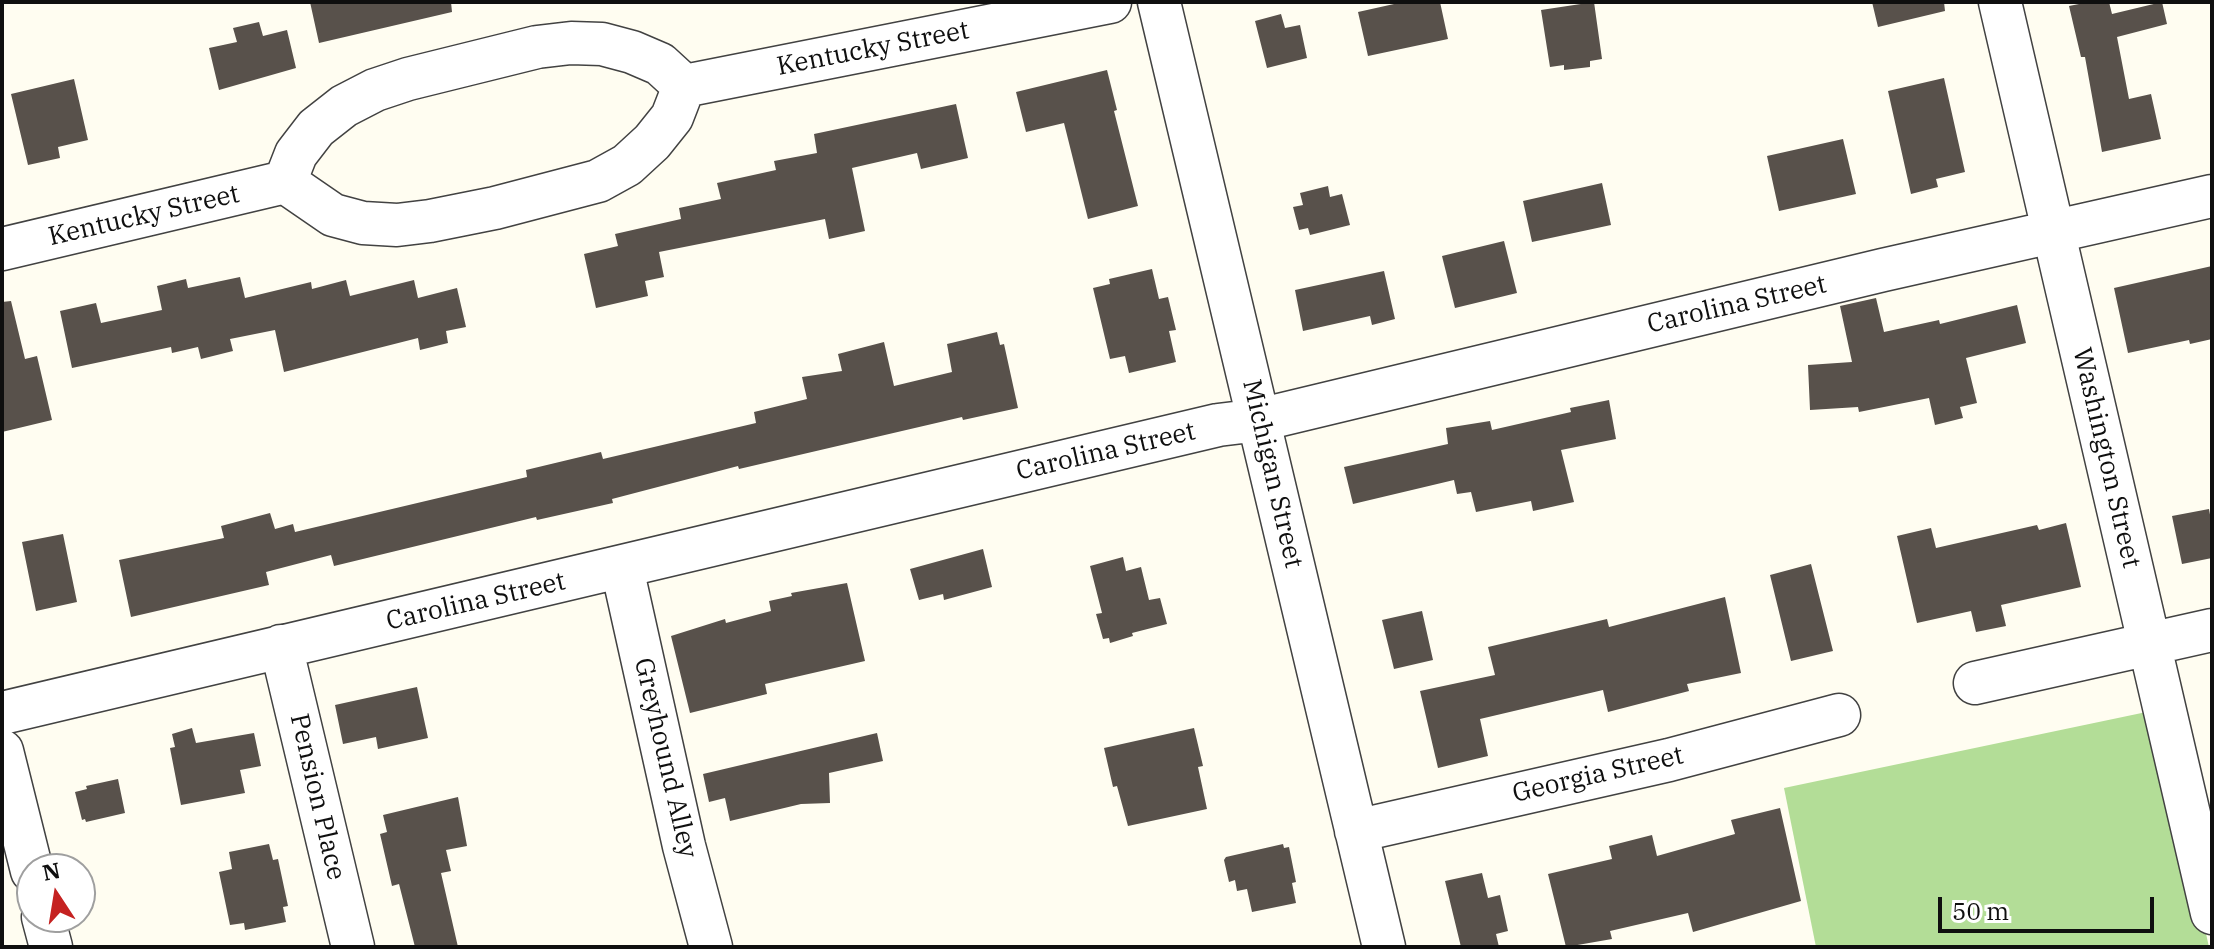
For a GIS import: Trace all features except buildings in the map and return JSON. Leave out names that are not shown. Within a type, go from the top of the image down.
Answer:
[{"type":"street","name":"Kentucky Street","points":[[684,86],[1110,2]]},
{"type":"street","name":"Michigan Street","points":[[1159,2],[1384,947]]},
{"type":"street","name":"Washington Street","points":[[2000,2],[2212,913]]},
{"type":"street","points":[[571,43],[602,44],[660,64],[684,86],[672,117],[652,142],[627,165],[598,181],[495,208],[397,225],[363,223],[333,215],[285,182],[296,154],[316,128],[344,106],[375,90],[408,79],[537,47],[571,43]]},
{"type":"street","name":"Kentucky Street","points":[[2,249],[285,182]]},
{"type":"street","name":"Carolina Street","points":[[2,713],[1218,425],[1259,420],[2212,196]]},
{"type":"street","name":"Greyhound Alley","points":[[622,568],[684,846],[711,947]]},
{"type":"street","points":[[1975,683],[2212,630]]},
{"type":"street","name":"Pension Place","points":[[281,646],[353,947]]},
{"type":"street","name":"Georgia Street","points":[[1356,831],[1669,760],[1839,715]]},
{"type":"street","points":[[2,751],[28,853]]},
{"type":"green space","points":[[2156,710],[2209,947],[1816,947],[1784,788]]}]
